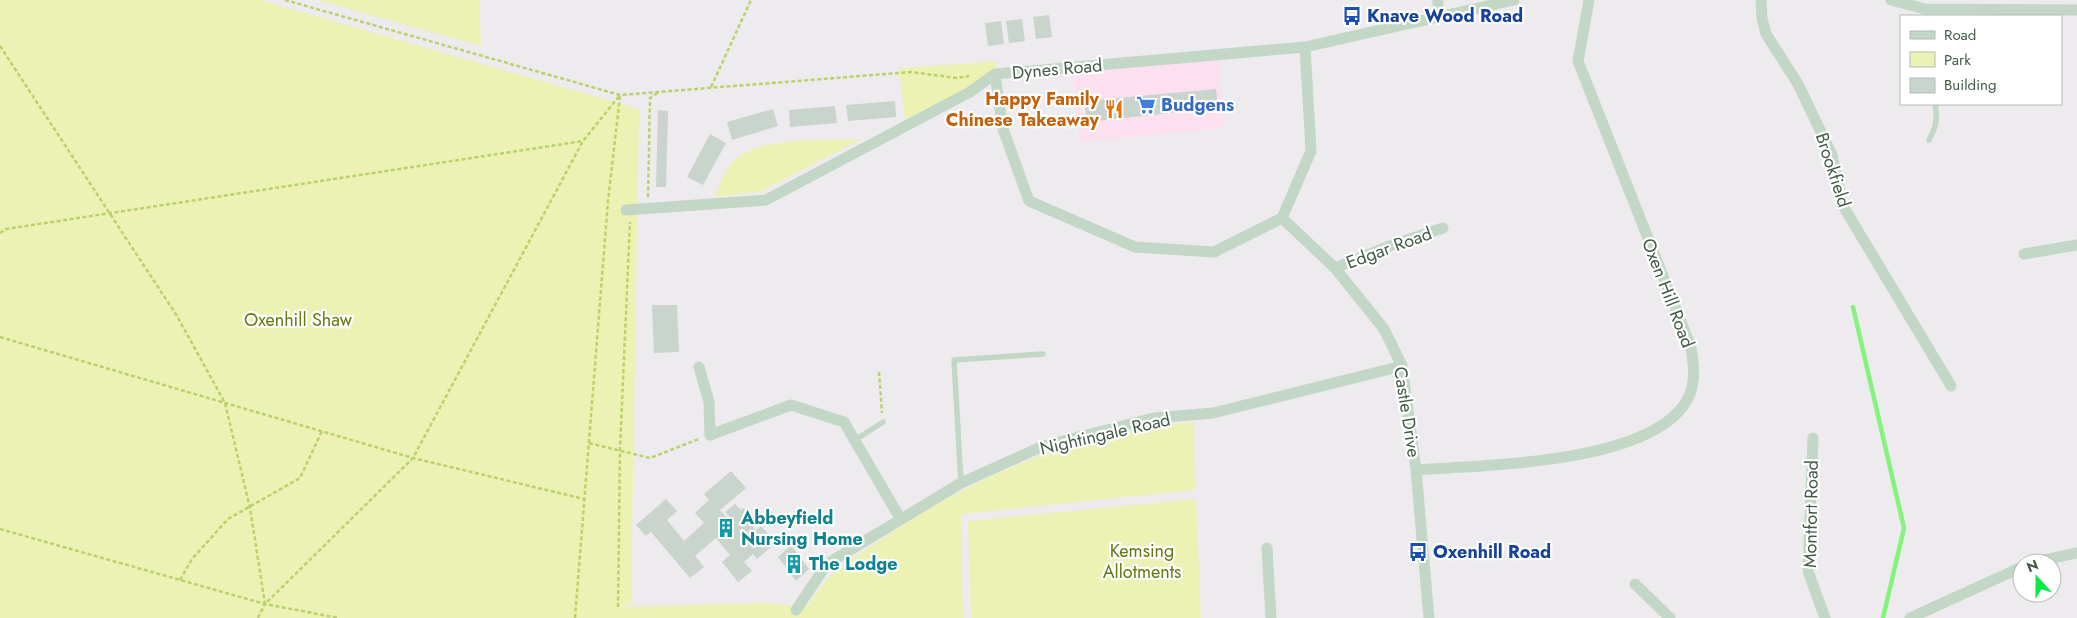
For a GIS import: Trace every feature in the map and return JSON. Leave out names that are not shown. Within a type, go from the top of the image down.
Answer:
[{"type":"street","points":[[1438,0],[1438,16]]},
{"type":"street","name":"Dynes Road","points":[[628,209],[766,200],[970,92],[996,74],[1305,47],[1514,0]]},
{"type":"street","name":"Oxen Hill Road","points":[[1416,470],[1535,461],[1592,451],[1629,441],[1655,431],[1665,424],[1685,404],[1692,390],[1694,377],[1691,347],[1578,61],[1589,0]]},
{"type":"street","name":"Brookfield","points":[[1761,0],[1762,18],[1766,34],[1798,84],[1832,155],[1844,206],[1951,386]]},
{"type":"street","points":[[1891,0],[1924,13],[2077,10]]},
{"type":"street","points":[[996,74],[1003,129],[1029,201],[1135,247],[1214,252],[1282,218],[1311,151],[1305,47]]},
{"type":"street","name":"Castle Drive","points":[[1282,218],[1335,268],[1384,329],[1402,366],[1416,470],[1429,618]]},
{"type":"street","name":"Edgar Road","points":[[1335,268],[1392,245],[1443,228]]},
{"type":"street","points":[[2024,254],[2077,245]]},
{"type":"street","points":[[699,366],[709,402],[710,435],[791,405],[844,422],[900,518]]},
{"type":"street","name":"Nightingale Road","points":[[796,610],[827,564],[900,518],[961,483],[1043,446],[1154,418],[1213,413],[1402,366]]},
{"type":"street","name":"Montfort Road","points":[[1812,438],[1808,571],[1825,618]]},
{"type":"street","points":[[1267,548],[1271,618]]},
{"type":"street","points":[[2062,556],[2077,553]]},
{"type":"street","points":[[1910,618],[2012,572]]},
{"type":"street","points":[[1635,584],[1670,618]]},
{"type":"lane","points":[[1929,140],[1936,128],[1935,105]]},
{"type":"lane","points":[[961,483],[954,360],[1043,354]]},
{"type":"lane","points":[[855,440],[883,422]]},
{"type":"path","points":[[285,0],[620,94],[910,72],[957,78],[996,74]]},
{"type":"path","points":[[711,87],[751,0]]},
{"type":"path","points":[[0,46],[177,316],[225,403],[250,508],[265,604]]},
{"type":"path","points":[[648,208],[650,98],[660,91]]},
{"type":"path","points":[[258,618],[265,604],[412,458],[584,141],[620,94]]},
{"type":"path","points":[[575,618],[608,201],[620,94]]},
{"type":"path","points":[[0,233],[6,229],[109,212],[584,141]]},
{"type":"path","points":[[618,607],[620,449],[628,209]]},
{"type":"path","points":[[0,337],[412,458],[584,499]]},
{"type":"path","points":[[879,372],[883,422]]},
{"type":"path","points":[[180,580],[192,559],[228,519],[300,478],[322,431]]},
{"type":"path","points":[[589,443],[620,449],[650,458],[710,435]]},
{"type":"path","points":[[0,529],[265,604],[339,618]]},
{"type":"shaded area","points":[[1218,59],[1224,128],[1080,142],[1073,71]]},
{"type":"green space","name":"Oxenhill Shaw","points":[[0,0],[260,0],[639,109],[631,604],[621,607],[767,603],[806,607],[832,574],[917,516],[954,495],[1030,459],[1111,435],[1152,427],[1194,422],[1195,490],[961,514],[963,618],[0,618]]},
{"type":"green space","points":[[318,0],[479,0],[481,46]]},
{"type":"green space","points":[[997,61],[995,69],[969,87],[905,120],[899,68]]},
{"type":"green space","points":[[861,139],[762,191],[715,197],[728,169],[735,160],[746,152],[777,143]]},
{"type":"green space","name":"Kemsing Allotments","points":[[1196,499],[1201,618],[971,618],[968,521]]},
{"type":"building","points":[[1049,15],[1052,37],[1036,39],[1033,17]]},
{"type":"building","points":[[1022,19],[1025,41],[1009,43],[1006,21]]},
{"type":"building","points":[[1001,21],[1004,44],[988,46],[985,23]]},
{"type":"building","points":[[1216,89],[1218,108],[1086,122],[1085,101]]},
{"type":"building","points":[[895,101],[896,117],[848,121],[846,105]]},
{"type":"building","points":[[835,106],[837,123],[790,127],[789,110]]},
{"type":"building","points":[[773,109],[778,126],[732,140],[727,122]]},
{"type":"building","points":[[658,110],[668,111],[666,187],[656,187]]},
{"type":"building","points":[[710,134],[726,143],[703,185],[687,177]]},
{"type":"building","points":[[652,305],[677,305],[679,352],[654,353]]},
{"type":"building","name":"Abbeyfield Nursing Home","points":[[731,471],[746,488],[720,510],[733,524],[735,523],[725,512],[735,504],[741,510],[743,508],[757,524],[753,527],[756,530],[761,526],[776,543],[757,559],[753,554],[744,562],[752,571],[738,582],[722,562],[730,555],[716,538],[695,556],[704,567],[690,578],[651,532],[646,536],[636,525],[666,499],[677,511],[667,520],[684,541],[704,523],[695,513],[709,500],[704,494]]},
{"type":"building","name":"The Lodge","points":[[791,545],[809,569],[796,581],[778,557]]},
{"type":"waterway","points":[[1853,307],[1904,528],[1883,618]]},
{"type":"place","name":"Knave Wood Road","points":[[1352,16]]},
{"type":"place","name":"Budgens","points":[[1146,105]]},
{"type":"place","name":"Happy Family Chinese Takeaway","points":[[1114,109]]},
{"type":"place","name":"Abbeyfield Nursing Home","points":[[726,528]]},
{"type":"place","name":"Oxenhill Road","points":[[1418,552]]},
{"type":"place","name":"The Lodge","points":[[794,564]]}]
